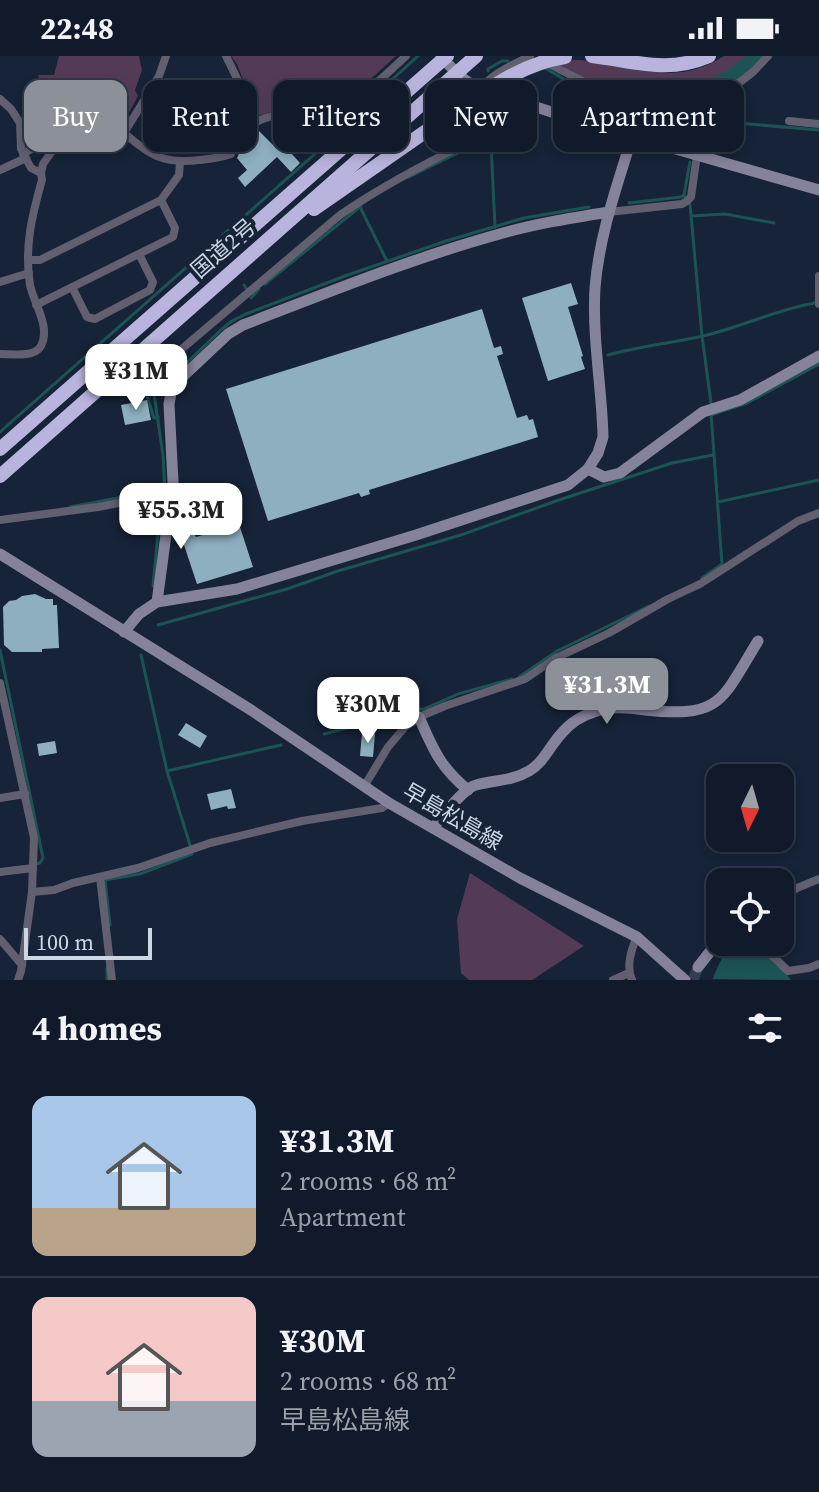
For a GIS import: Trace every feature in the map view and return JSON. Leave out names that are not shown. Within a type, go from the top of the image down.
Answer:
[{"type":"highway","name":"国道2号","points":[[0,476],[476,56]]},
{"type":"highway","points":[[178,316],[312,210],[445,118],[515,73],[534,64],[571,56]]},
{"type":"highway","points":[[592,56],[669,66],[709,56]]},
{"type":"highway","points":[[639,56],[671,63],[709,56]]},
{"type":"highway","name":"国道2号","points":[[0,449],[444,57]]},
{"type":"street","points":[[127,128],[159,76],[166,56]]},
{"type":"street","points":[[226,56],[239,80]]},
{"type":"street","points":[[257,122],[281,113],[345,104],[406,56]]},
{"type":"street","points":[[489,80],[532,56],[580,80]]},
{"type":"street","points":[[743,80],[768,56]]},
{"type":"street","points":[[444,57],[465,80]]},
{"type":"street","points":[[0,99],[20,123],[24,156],[31,168],[41,173]]},
{"type":"street","points":[[789,121],[819,124]]},
{"type":"street","points":[[127,135],[149,153],[167,161],[220,158],[232,152]]},
{"type":"street","points":[[0,170],[29,152]]},
{"type":"street","points":[[0,354],[32,353],[41,347],[44,335],[29,273],[28,234],[43,164],[51,152]]},
{"type":"street","points":[[142,350],[157,366],[164,364],[340,215],[393,181],[450,152]]},
{"type":"street","points":[[124,632],[139,614],[157,602],[237,589],[416,535],[568,485],[588,469],[603,437],[595,287],[609,212],[632,152]]},
{"type":"street","points":[[685,152],[819,190]]},
{"type":"street","points":[[157,602],[173,482],[171,393],[178,381],[228,334],[243,325],[386,271],[494,235],[609,212],[682,204],[691,197],[695,152]]},
{"type":"street","points":[[29,260],[40,260],[161,200],[179,175],[180,162]]},
{"type":"street","points":[[36,305],[173,237],[175,228],[161,200]]},
{"type":"street","points":[[72,287],[87,317],[95,319],[150,290],[153,282],[139,254]]},
{"type":"street","points":[[0,282],[29,273]]},
{"type":"street","points":[[819,276],[819,304]]},
{"type":"street","points":[[588,469],[604,477],[620,473],[703,412],[740,400],[819,356]]},
{"type":"street","points":[[0,520],[172,493]]},
{"type":"street","points":[[365,785],[388,747],[405,727],[419,717],[525,679],[556,658],[700,584],[798,521],[819,513]]},
{"type":"street","name":"早島松島線","points":[[0,554],[251,710],[389,803],[520,878],[637,937],[685,980]]},
{"type":"street","points":[[433,828],[473,785],[511,779],[530,770],[545,757],[569,725],[582,717],[617,707],[686,713],[713,705],[727,691],[758,641]]},
{"type":"street","points":[[0,683],[34,838],[32,892],[18,980]]},
{"type":"street","points":[[419,717],[436,755],[451,776],[468,790]]},
{"type":"street","points":[[0,798],[25,794]]},
{"type":"street","points":[[32,892],[54,890],[138,868],[210,843],[302,821],[382,808],[389,803]]},
{"type":"street","points":[[0,872],[33,866]]},
{"type":"street","points":[[100,877],[112,980]]},
{"type":"street","points":[[794,890],[819,879]]},
{"type":"street","points":[[613,980],[630,976],[632,946],[637,937]]},
{"type":"street","points":[[0,939],[22,965]]},
{"type":"street","points":[[698,967],[707,956]]},
{"type":"street","points":[[772,956],[788,971],[819,964]]},
{"type":"shaded area","points":[[59,56],[139,56],[142,70],[135,90],[138,96],[127,115],[127,80],[40,80],[38,75],[54,75]]},
{"type":"shaded area","points":[[231,56],[396,56],[370,80],[273,80],[273,112],[257,116],[257,80],[243,80]]},
{"type":"shaded area","points":[[724,56],[750,56],[716,80],[587,80],[554,62],[579,60],[670,73],[705,66]]},
{"type":"shaded area","points":[[470,873],[584,946],[532,980],[469,980],[461,973],[457,919]]},
{"type":"shaded area","points":[[724,956],[766,956],[791,980],[713,979]]},
{"type":"building","points":[[257,131],[273,145],[273,152],[290,152],[300,163],[291,172],[277,157],[245,187],[238,178],[247,170],[237,158],[240,152],[257,152]]},
{"type":"building","points":[[571,283],[578,304],[568,307],[585,369],[548,381],[522,298]]},
{"type":"building","points":[[482,309],[494,348],[501,346],[503,354],[497,356],[517,418],[527,415],[529,420],[533,419],[538,437],[369,490],[370,494],[361,497],[359,493],[268,521],[226,389]]},
{"type":"building","points":[[147,400],[151,420],[125,425],[121,405]]},
{"type":"building","points":[[239,524],[253,567],[197,584],[181,536],[190,531],[196,537]]},
{"type":"building","points":[[35,594],[53,599],[53,605],[57,605],[59,648],[42,649],[42,652],[12,652],[4,645],[3,607],[9,601]]},
{"type":"building","points":[[186,723],[207,736],[200,748],[178,735]]},
{"type":"building","points":[[362,733],[375,734],[373,757],[360,756]]},
{"type":"building","points":[[55,741],[57,753],[39,756],[37,744]]},
{"type":"building","points":[[231,789],[236,808],[228,809],[227,806],[211,810],[207,794]]},
{"type":"waterway","points":[[0,432],[334,137],[418,56]]},
{"type":"waterway","points":[[726,80],[757,56]]},
{"type":"waterway","points":[[488,71],[502,61],[508,61]]},
{"type":"waterway","points":[[545,68],[565,80]]},
{"type":"waterway","points":[[744,124],[819,130]]},
{"type":"waterway","points":[[409,177],[460,152]]},
{"type":"waterway","points":[[491,152],[495,227]]},
{"type":"waterway","points":[[690,162],[684,195],[690,204],[711,403]]},
{"type":"waterway","points":[[629,203],[684,195]]},
{"type":"waterway","points":[[265,284],[361,206]]},
{"type":"waterway","points":[[360,207],[387,261]]},
{"type":"waterway","points":[[165,490],[154,394],[232,321],[345,276],[446,241],[524,218],[589,207]]},
{"type":"waterway","points":[[691,216],[725,214],[774,223]]},
{"type":"waterway","points":[[251,298],[259,289]]},
{"type":"waterway","points":[[608,355],[707,335],[815,303]]},
{"type":"waterway","points":[[711,415],[747,403],[819,364]]},
{"type":"waterway","points":[[138,368],[154,418],[158,417]]},
{"type":"waterway","points":[[702,578],[722,564],[711,413]]},
{"type":"waterway","points":[[158,625],[461,535],[672,463],[713,455]]},
{"type":"waterway","points":[[718,502],[819,480]]},
{"type":"waterway","points":[[70,507],[165,489]]},
{"type":"waterway","points":[[153,586],[161,503]]},
{"type":"waterway","points":[[519,677],[557,651],[649,606]]},
{"type":"waterway","points":[[0,650],[43,858],[35,864]]},
{"type":"waterway","points":[[141,655],[167,771],[190,845]]},
{"type":"waterway","points":[[324,734],[363,724],[388,710],[424,709],[458,694],[512,679]]},
{"type":"waterway","points":[[167,771],[281,745]]},
{"type":"waterway","points":[[110,925],[105,880],[140,874],[192,854]]},
{"type":"waterway","points":[[107,968],[107,980]]},
{"type":"tunnel","points":[[693,980],[698,967]]}]
